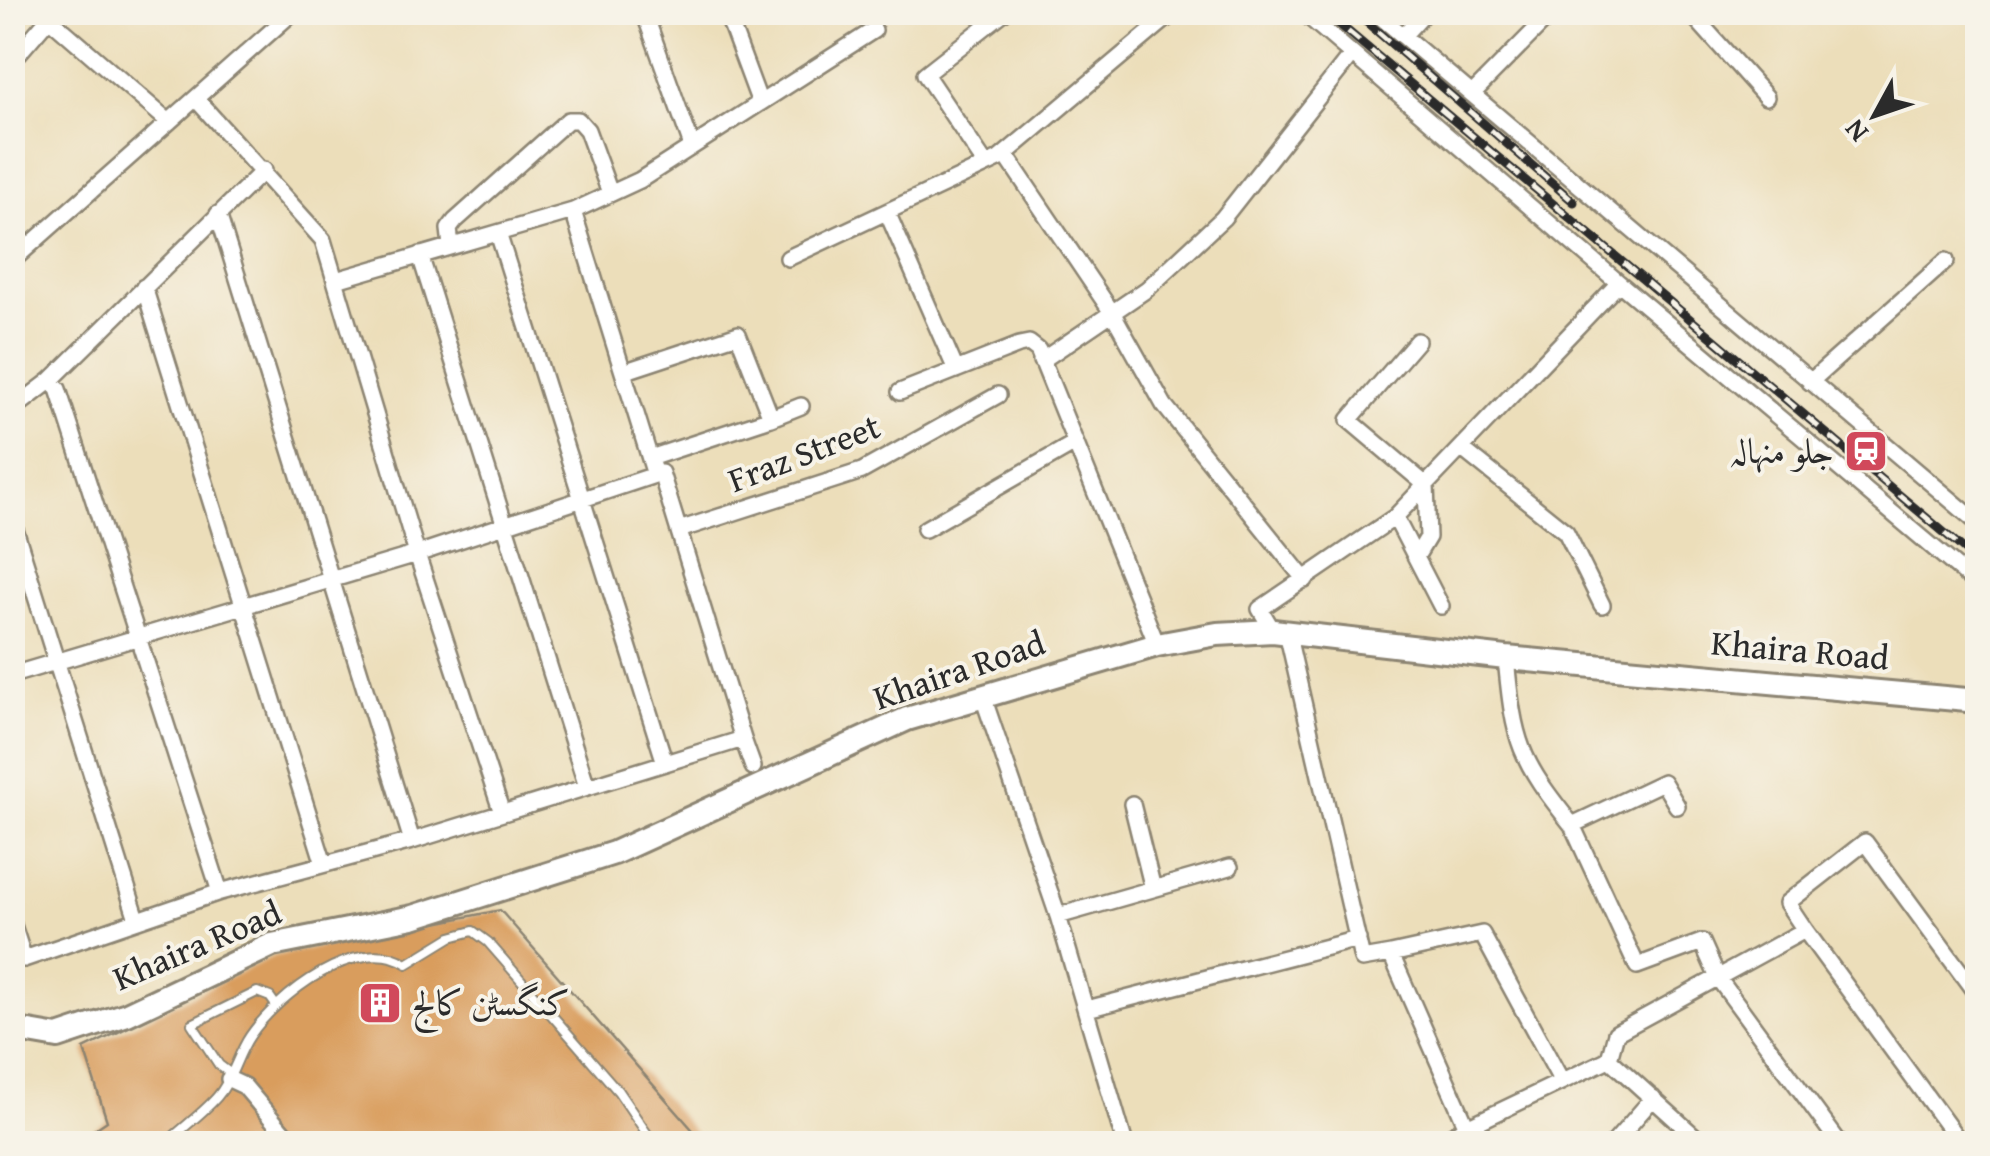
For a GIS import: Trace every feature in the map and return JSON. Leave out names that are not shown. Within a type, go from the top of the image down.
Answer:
[{"type":"street","points":[[12,261],[294,12]]},
{"type":"street","points":[[644,12],[692,146]]},
{"type":"street","points":[[986,166],[925,74],[1004,12]]},
{"type":"street","points":[[788,258],[1005,154],[1174,12]]},
{"type":"street","points":[[1303,12],[1978,586]]},
{"type":"street","points":[[1375,12],[1978,523]]},
{"type":"street","points":[[1403,36],[1425,12]]},
{"type":"street","points":[[1472,94],[1553,12]]},
{"type":"street","points":[[1690,12],[1766,96]]},
{"type":"street","points":[[728,13],[760,103]]},
{"type":"street","points":[[12,61],[49,18],[169,122]]},
{"type":"street","points":[[336,280],[572,211],[692,146],[874,30]]},
{"type":"street","points":[[1041,361],[1147,290],[1223,218],[1352,54]]},
{"type":"street","points":[[197,100],[323,240],[417,554],[502,813]]},
{"type":"street","points":[[451,246],[449,229],[455,221],[568,120],[578,120],[587,130],[610,192]]},
{"type":"street","points":[[1005,154],[1113,314],[1164,405],[1305,580]]},
{"type":"street","points":[[12,410],[50,381],[264,170]]},
{"type":"street","points":[[572,211],[656,475]]},
{"type":"street","points":[[887,212],[956,370]]},
{"type":"street","points":[[218,214],[412,840]]},
{"type":"street","points":[[498,233],[665,763]]},
{"type":"street","points":[[420,256],[587,787]]},
{"type":"street","points":[[1810,382],[1946,261]]},
{"type":"street","points":[[1561,1080],[1482,934],[1362,959],[1280,631],[1260,609],[1395,517],[1619,282]]},
{"type":"street","points":[[144,286],[324,864]]},
{"type":"street","points":[[623,372],[738,334],[771,418]]},
{"type":"street","points":[[1416,342],[1349,420],[1426,485],[1428,537],[1416,557]]},
{"type":"street","points":[[900,392],[1030,343],[1041,361],[1157,645]]},
{"type":"street","points":[[50,381],[58,390],[220,892]]},
{"type":"street","name":"Fraz Street","points":[[679,530],[862,471],[998,395]]},
{"type":"street","points":[[650,458],[801,406]]},
{"type":"street","points":[[926,529],[1075,443]]},
{"type":"street","points":[[1461,448],[1566,532],[1602,605]]},
{"type":"street","points":[[12,676],[135,636],[331,581],[662,473],[753,767]]},
{"type":"street","points":[[1395,517],[1441,606]]},
{"type":"street","points":[[12,520],[137,919]]},
{"type":"street","name":"Khaira Road","points":[[12,1030],[58,1038],[127,1014],[272,946],[413,917],[614,853],[907,719],[1157,645],[1217,634],[1280,631],[1506,658],[1978,700]]},
{"type":"street","points":[[1506,658],[1514,732],[1534,778],[1572,826],[1638,966],[1702,942],[1718,978],[1840,1144]]},
{"type":"street","points":[[982,694],[1058,916],[1125,1144]]},
{"type":"street","points":[[12,922],[24,959],[220,892],[412,840],[743,739]]},
{"type":"street","points":[[1572,826],[1663,782],[1677,806]]},
{"type":"street","points":[[1132,804],[1153,889]]},
{"type":"street","points":[[1962,1144],[1787,903],[1865,842],[1978,996]]},
{"type":"street","points":[[1058,916],[1230,868]]},
{"type":"street","points":[[1437,1144],[1609,1058],[1616,1033],[1805,930]]},
{"type":"street","points":[[1087,1009],[1358,938]]},
{"type":"street","points":[[1390,954],[1467,1127]]},
{"type":"street","points":[[1609,1058],[1704,1144]]},
{"type":"street","points":[[230,1076],[244,1086],[293,1144]]},
{"type":"street","points":[[1613,1144],[1652,1098]]},
{"type":"lane","points":[[165,1144],[217,1097],[248,1039],[275,1004],[351,960],[389,956],[407,964],[451,937],[473,931],[488,942],[618,1091],[654,1144]]},
{"type":"lane","points":[[230,1076],[218,1065],[192,1024],[257,992],[275,1004]]},
{"type":"building","name":"کنگسٹن کالج","points":[[500,910],[705,1144],[73,1144],[107,1121],[84,1049],[273,956]]},
{"type":"railway","points":[[1325,12],[1978,561]]},
{"type":"railway","points":[[1355,12],[1574,202]]},
{"type":"place","name":"جلو منہالہ","points":[[1866,451]]},
{"type":"place","name":"کنگسٹن کالج","points":[[380,1003]]}]
